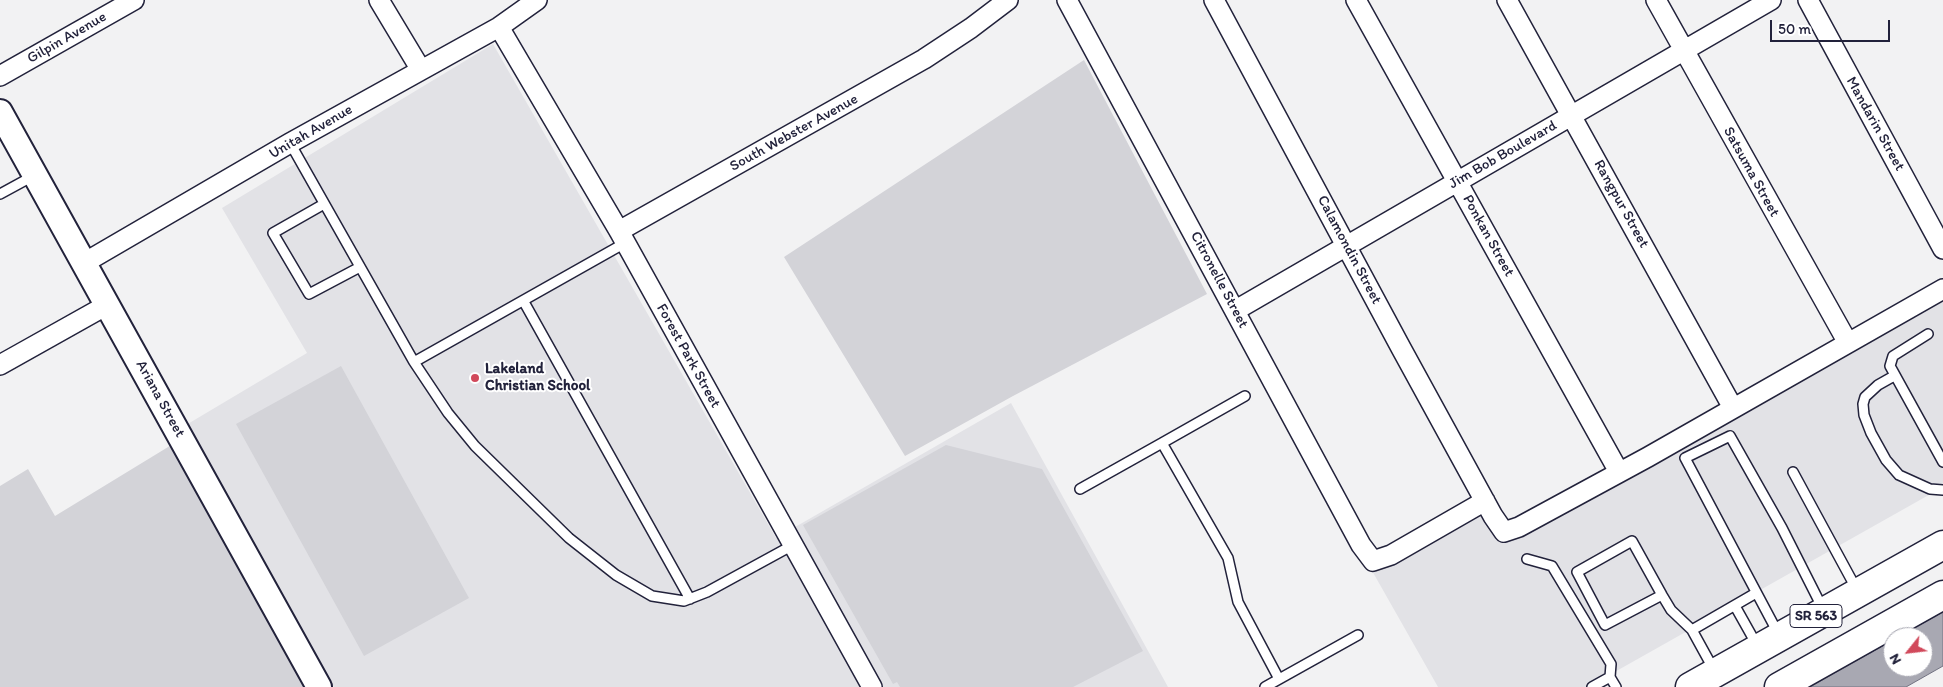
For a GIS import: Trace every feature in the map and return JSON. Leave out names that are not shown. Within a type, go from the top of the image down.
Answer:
[{"type":"main road","name":"SR 563","points":[[1690,687],[1943,545]]},
{"type":"main road","name":"SR 563","points":[[1778,687],[1943,595]]},
{"type":"street","name":"Gilpin Avenue","points":[[0,76],[134,0]]},
{"type":"street","points":[[380,0],[421,70]]},
{"type":"street","name":"Unitah Avenue","points":[[84,264],[290,144],[499,27],[537,0]]},
{"type":"street","name":"South Webster Avenue","points":[[622,238],[967,31],[1008,0]]},
{"type":"street","name":"Citronelle Street","points":[[1067,0],[1236,310],[1361,545],[1374,561],[1390,555],[1485,501]]},
{"type":"street","name":"Calamondin Street","points":[[1214,0],[1485,501],[1504,532],[1519,527],[1619,472]]},
{"type":"street","name":"Ponkan Street","points":[[1356,0],[1619,472]]},
{"type":"street","name":"Rangpur Street","points":[[1507,0],[1733,408]]},
{"type":"street","name":"Satsuma Street","points":[[1656,0],[1848,343]]},
{"type":"street","name":"Jim Bob Boulevard","points":[[1236,310],[1346,244],[1572,116],[1771,0]]},
{"type":"street","name":"Mandarin Street","points":[[1808,0],[1943,249]]},
{"type":"street","name":"Forest Park Street","points":[[499,27],[622,238],[872,687]]},
{"type":"street","name":"Ariana Street","points":[[0,112],[319,687]]},
{"type":"street","points":[[1619,472],[1943,289]]},
{"type":"street","points":[[0,365],[107,305]]},
{"type":"lane","points":[[290,144],[414,362],[448,413],[475,446],[569,538],[616,575],[652,596],[684,601],[707,592],[793,545]]},
{"type":"lane","points":[[0,194],[35,174]]},
{"type":"lane","points":[[324,204],[273,232],[310,294],[360,267]]},
{"type":"lane","points":[[414,362],[524,302],[622,238]]},
{"type":"lane","points":[[524,302],[690,599]]},
{"type":"lane","points":[[1928,334],[1893,356],[1890,366],[1943,462]]},
{"type":"lane","points":[[1894,376],[1878,385],[1865,397],[1863,404],[1864,415],[1871,433],[1886,460],[1899,475],[1930,489],[1943,490]]},
{"type":"lane","points":[[1080,489],[1245,396]]},
{"type":"lane","points":[[1769,642],[1756,593],[1685,458],[1730,436],[1782,528],[1824,612]]},
{"type":"lane","points":[[1162,443],[1228,558],[1238,602],[1279,679]]},
{"type":"lane","points":[[1792,472],[1858,592]]},
{"type":"lane","points":[[1662,595],[1605,626],[1577,572],[1632,541],[1671,610],[1692,630],[1716,672]]},
{"type":"lane","points":[[1527,558],[1552,566],[1611,664],[1610,677],[1616,687]]},
{"type":"lane","points":[[1692,630],[1756,593]]},
{"type":"lane","points":[[1735,606],[1769,642]]},
{"type":"lane","points":[[1265,687],[1358,635]]},
{"type":"lane","points":[[1592,687],[1610,677]]},
{"type":"shaded area","name":"Lakeland Christian School","points":[[493,44],[776,538],[1011,403],[1168,687],[334,687],[186,425],[307,353],[222,208]]},
{"type":"shaded area","points":[[1084,60],[1207,294],[1013,396],[905,456],[784,257]]},
{"type":"shaded area","points":[[1943,298],[1943,487],[1588,687],[1438,687],[1371,569],[1481,513],[1496,537]]},
{"type":"shaded area","points":[[341,366],[469,598],[364,656],[236,424]]},
{"type":"shaded area","points":[[173,444],[308,687],[0,687],[0,486],[28,469],[55,516]]},
{"type":"shaded area","points":[[946,445],[1042,469],[1143,651],[1073,687],[900,687],[897,682],[893,684],[803,525]]},
{"type":"shaded area","points":[[1943,612],[1943,666],[1933,672],[1933,627],[1916,627]]},
{"type":"shaded area","points":[[1883,646],[1883,677],[1924,677],[1906,687],[1810,687]]},
{"type":"place","name":"Lakeland Christian School","points":[[475,378]]}]
